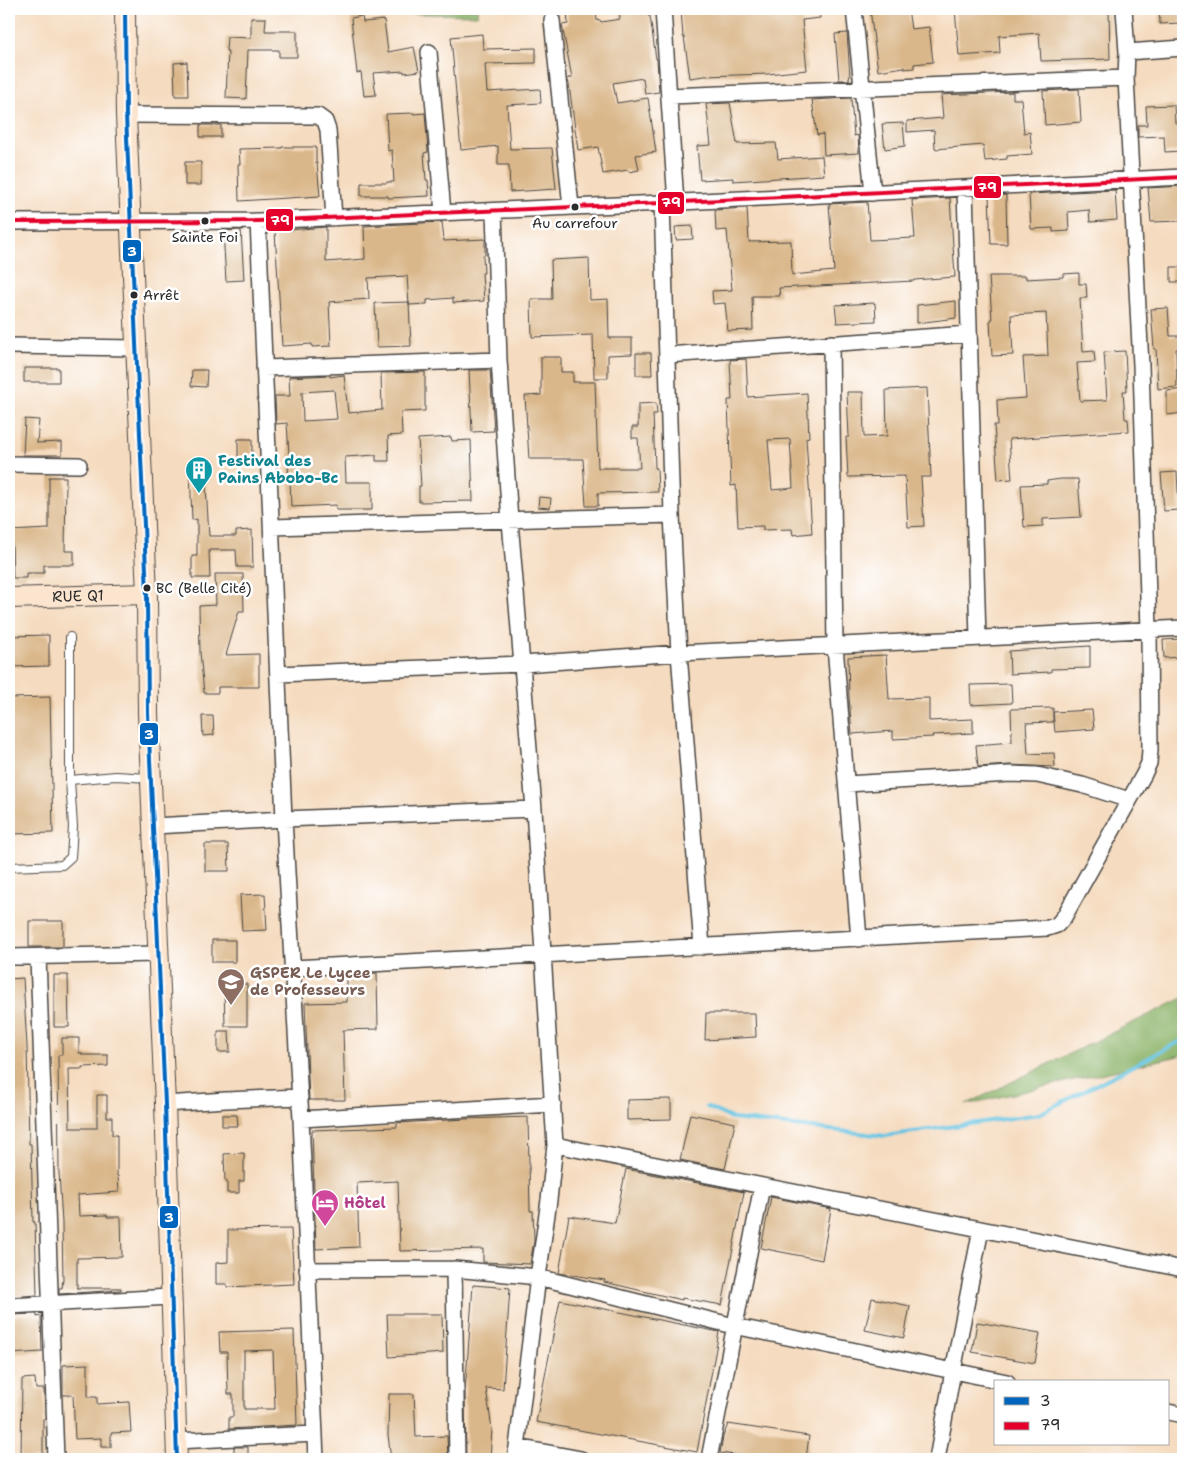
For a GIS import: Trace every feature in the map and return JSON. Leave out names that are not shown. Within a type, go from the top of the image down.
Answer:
[{"type":"street","points":[[125,9],[126,115],[147,594],[148,712],[165,1104],[170,1297],[177,1450],[315,1434]]},
{"type":"street","points":[[663,9],[670,96],[667,355],[672,515],[679,653],[702,947]]},
{"type":"street","points":[[854,9],[873,193]]},
{"type":"street","points":[[293,968],[1048,928],[1057,925],[1064,918],[1130,800],[1148,763],[1150,750],[1149,630],[1141,365],[1124,9]]},
{"type":"street","points":[[552,20],[571,207]]},
{"type":"street","points":[[1126,52],[1183,48]]},
{"type":"street","points":[[429,52],[442,213]]},
{"type":"street","points":[[670,96],[1126,78]]},
{"type":"street","points":[[126,115],[318,116],[325,120],[328,130],[334,218]]},
{"type":"street","points":[[9,222],[258,221],[965,189],[1183,177]]},
{"type":"street","points":[[965,189],[978,638]]},
{"type":"street","points":[[494,211],[499,360],[510,521],[534,809],[555,1145],[550,1200],[538,1277],[516,1453],[581,1459]]},
{"type":"street","points":[[258,221],[284,819],[302,1119],[316,1459]]},
{"type":"street","points":[[667,355],[969,334]]},
{"type":"street","points":[[831,343],[834,646],[859,939]]},
{"type":"street","points":[[9,346],[136,348]]},
{"type":"street","points":[[264,368],[499,360]]},
{"type":"street","points":[[9,464],[79,465]]},
{"type":"street","points":[[272,527],[672,515]]},
{"type":"street","name":"RUE Q1","points":[[9,598],[147,594]]},
{"type":"street","points":[[278,674],[523,664],[679,653],[1183,628]]},
{"type":"street","points":[[847,784],[1010,774],[1037,775],[1082,785],[1130,800]]},
{"type":"street","points":[[153,826],[534,809]]},
{"type":"street","points":[[9,957],[158,954]]},
{"type":"street","points":[[38,957],[56,1459]]},
{"type":"street","points":[[165,1104],[300,1097]]},
{"type":"street","points":[[302,1119],[553,1104]]},
{"type":"street","points":[[555,1145],[1183,1269]]},
{"type":"street","points":[[709,1459],[762,1186]]},
{"type":"street","points":[[937,1459],[981,1229]]},
{"type":"street","points":[[307,1270],[454,1269],[538,1277],[734,1326],[996,1380]]},
{"type":"street","points":[[454,1269],[457,1459]]},
{"type":"street","points":[[9,1306],[170,1297]]},
{"type":"street","points":[[1170,1412],[1183,1415]]},
{"type":"lane","points":[[9,867],[62,865],[71,857],[73,827],[70,780],[70,636]]},
{"type":"lane","points":[[70,780],[116,776],[151,778]]},
{"type":"green space","points":[[300,9],[478,9],[477,15],[300,12]]},
{"type":"green space","points":[[1183,998],[1183,1055],[965,1105]]},
{"type":"building","points":[[567,9],[596,9],[597,21],[600,20],[601,22],[620,19],[619,9],[647,9],[648,16],[650,16],[657,59],[659,92],[645,94],[643,78],[613,83],[617,103],[648,98],[656,152],[636,155],[639,170],[603,174],[598,147],[578,150],[568,78],[572,78],[562,25],[568,24]]},
{"type":"building","points":[[681,9],[819,9],[820,18],[802,20],[807,70],[690,78],[683,37]]},
{"type":"building","points":[[870,9],[908,9],[911,29],[929,27],[933,62],[914,64],[914,68],[904,69],[904,67],[878,71]]},
{"type":"building","points":[[955,9],[1109,9],[1110,59],[1041,61],[1039,33],[999,36],[1000,53],[959,56]]},
{"type":"building","points":[[1159,9],[1180,9],[1181,23],[1160,24]]},
{"type":"building","points":[[362,16],[363,22],[384,20],[388,52],[414,47],[419,71],[373,73],[376,95],[364,96],[361,72],[357,73],[351,18]]},
{"type":"building","points":[[251,18],[266,18],[265,31],[297,31],[297,57],[279,57],[279,50],[248,50],[246,99],[226,98],[227,37],[251,38]]},
{"type":"building","points":[[847,33],[850,77],[849,80],[839,80],[835,34]]},
{"type":"building","points":[[482,34],[483,49],[536,48],[536,63],[485,64],[487,92],[540,89],[541,103],[507,105],[510,149],[552,148],[556,189],[510,192],[509,165],[498,165],[498,146],[461,150],[451,37]]},
{"type":"building","points":[[187,62],[188,96],[175,96],[174,63]]},
{"type":"building","points":[[1079,89],[1081,122],[1045,125],[1043,91]]},
{"type":"building","points":[[1013,92],[1013,99],[1021,99],[1024,133],[1030,132],[1032,154],[1007,156],[1007,159],[985,161],[983,145],[935,149],[934,130],[907,132],[907,121],[943,118],[941,95]]},
{"type":"building","points":[[851,98],[854,136],[858,135],[859,153],[824,155],[823,134],[817,135],[812,100]]},
{"type":"building","points":[[730,103],[737,144],[776,143],[778,159],[822,156],[824,175],[733,181],[733,178],[700,180],[697,146],[711,145],[706,104]]},
{"type":"building","points":[[1174,105],[1175,123],[1179,123],[1181,151],[1165,152],[1164,136],[1138,137],[1138,125],[1147,125],[1146,106]]},
{"type":"building","points":[[425,113],[428,152],[424,153],[429,196],[388,198],[388,196],[361,196],[361,183],[394,182],[392,150],[388,151],[386,114]]},
{"type":"building","points":[[903,123],[905,146],[885,149],[882,124]]},
{"type":"building","points":[[200,125],[221,125],[221,137],[200,137]]},
{"type":"building","points":[[316,147],[320,196],[239,201],[239,149]]},
{"type":"building","points":[[185,162],[201,162],[201,185],[185,185]]},
{"type":"building","points":[[1183,186],[1183,221],[1151,222],[1148,188]]},
{"type":"building","points":[[1115,190],[1117,220],[1090,222],[1089,210],[1068,212],[1069,231],[1053,232],[1053,228],[1031,229],[1029,194]]},
{"type":"building","points":[[1006,195],[1007,244],[991,244],[989,196]]},
{"type":"building","points":[[950,198],[955,277],[779,288],[780,296],[752,296],[753,330],[728,331],[725,303],[713,304],[712,291],[732,290],[727,230],[716,231],[715,210],[747,208],[749,242],[791,241],[792,275],[834,271],[829,204],[867,202],[870,240],[915,238],[912,200]]},
{"type":"building","points":[[442,222],[444,241],[485,239],[485,255],[483,255],[484,273],[482,273],[484,301],[453,303],[453,298],[427,300],[427,304],[409,305],[407,276],[368,278],[369,299],[329,302],[331,346],[312,347],[312,344],[282,346],[275,231],[326,227],[326,262],[365,259],[364,226]]},
{"type":"building","points":[[692,226],[693,239],[676,240],[675,227]]},
{"type":"building","points":[[241,230],[244,280],[226,281],[223,231]]},
{"type":"building","points":[[589,258],[590,300],[608,299],[609,338],[632,338],[632,354],[608,355],[608,378],[594,378],[593,335],[532,337],[531,299],[552,299],[551,260]]},
{"type":"building","points":[[1171,267],[1183,267],[1183,282],[1171,282]]},
{"type":"building","points":[[1079,273],[1079,284],[1086,284],[1087,298],[1080,298],[1083,352],[1094,351],[1095,362],[1077,363],[1080,401],[1107,400],[1104,352],[1125,351],[1127,391],[1123,391],[1125,419],[1128,419],[1129,431],[1009,439],[1012,479],[998,480],[994,425],[998,425],[997,400],[1026,398],[1023,357],[1048,356],[1046,313],[1011,315],[1013,355],[992,356],[989,276],[1026,276],[1026,279],[1063,277],[1063,274]]},
{"type":"building","points":[[956,301],[956,318],[917,323],[917,305]]},
{"type":"building","points":[[409,302],[411,346],[377,347],[375,303]]},
{"type":"building","points":[[875,303],[876,321],[837,323],[835,305]]},
{"type":"building","points":[[1168,308],[1170,336],[1183,336],[1183,349],[1176,349],[1177,387],[1158,389],[1151,309]]},
{"type":"building","points":[[636,353],[651,353],[652,375],[636,375]]},
{"type":"building","points":[[541,357],[561,357],[561,372],[573,372],[573,382],[595,382],[598,468],[640,468],[638,438],[632,438],[632,427],[638,427],[638,404],[656,403],[657,414],[653,414],[658,492],[598,493],[598,506],[586,506],[583,459],[529,459],[525,396],[541,395]]},
{"type":"building","points":[[746,359],[748,397],[807,393],[809,437],[806,438],[812,533],[793,535],[792,529],[763,530],[763,526],[738,527],[736,485],[731,486],[728,400],[732,400],[730,360]],"holes":[[[790,439],[793,488],[772,490],[768,440]]]},
{"type":"building","points":[[24,368],[59,368],[59,382],[24,382]]},
{"type":"building","points":[[192,370],[207,370],[206,387],[191,386]]},
{"type":"building","points":[[469,370],[490,370],[494,431],[472,432]]},
{"type":"building","points":[[425,372],[425,411],[401,412],[402,435],[388,436],[389,461],[376,461],[376,455],[345,457],[346,482],[372,482],[372,510],[336,510],[336,505],[291,507],[290,479],[288,479],[287,423],[276,424],[275,396],[290,396],[289,377],[344,375],[348,413],[382,410],[381,373]],"holes":[[[334,390],[337,419],[303,421],[302,392]]]},
{"type":"building","points":[[927,388],[931,477],[921,477],[924,526],[908,527],[905,476],[848,477],[846,437],[849,437],[847,392],[863,392],[864,437],[887,436],[886,390]]},
{"type":"building","points":[[1183,389],[1183,413],[1167,415],[1167,391]]},
{"type":"building","points":[[25,419],[39,420],[37,443],[62,442],[62,455],[23,455]]},
{"type":"building","points":[[451,437],[452,441],[471,440],[473,501],[419,502],[419,486],[421,486],[418,439]]},
{"type":"building","points":[[238,439],[252,439],[252,460],[238,460]]},
{"type":"building","points":[[205,469],[209,536],[236,536],[236,531],[252,530],[253,567],[237,567],[236,550],[209,550],[210,578],[192,578],[192,556],[197,556],[197,519],[192,520],[190,470]]},
{"type":"building","points":[[1177,472],[1179,510],[1164,511],[1161,473]]},
{"type":"building","points":[[49,477],[66,477],[65,551],[74,551],[74,565],[44,565],[44,573],[26,573],[26,578],[13,578],[12,542],[9,542],[9,531],[49,529]]},
{"type":"building","points":[[1078,479],[1081,517],[1043,519],[1043,526],[1024,527],[1021,485],[1047,484],[1047,481]]},
{"type":"building","points":[[539,497],[551,498],[550,508],[538,507]]},
{"type":"building","points":[[215,574],[243,574],[244,611],[239,611],[226,655],[259,654],[259,687],[218,687],[218,693],[204,693],[200,652],[199,606],[216,605]]},
{"type":"building","points":[[49,635],[49,666],[9,667],[9,636]]},
{"type":"building","points":[[1183,639],[1183,657],[1164,658],[1163,640]]},
{"type":"building","points":[[1090,646],[1090,668],[1051,669],[1051,672],[1010,674],[1009,651]]},
{"type":"building","points":[[886,655],[889,699],[929,698],[929,721],[973,719],[973,733],[893,739],[893,731],[852,734],[848,657]]},
{"type":"building","points":[[1011,684],[1012,703],[971,705],[970,685]]},
{"type":"building","points":[[50,697],[53,833],[9,834],[9,698]]},
{"type":"building","points":[[1053,708],[1053,722],[1026,723],[1028,754],[1054,753],[1055,767],[1010,765],[978,767],[976,745],[1012,742],[1011,709]]},
{"type":"building","points":[[1092,710],[1094,729],[1055,732],[1053,712]]},
{"type":"building","points":[[202,716],[213,716],[214,735],[203,736]]},
{"type":"building","points":[[205,844],[228,844],[229,871],[205,871]]},
{"type":"building","points":[[265,894],[267,930],[242,931],[240,895]]},
{"type":"building","points":[[29,921],[63,921],[63,947],[29,947]]},
{"type":"building","points":[[212,940],[235,940],[235,962],[212,962]]},
{"type":"building","points":[[377,973],[378,1029],[343,1030],[345,1100],[309,1100],[305,1003],[347,1002],[347,975]]},
{"type":"building","points":[[54,975],[68,975],[69,1027],[54,1027]]},
{"type":"building","points":[[23,978],[37,1295],[9,1297],[9,979]]},
{"type":"building","points":[[247,984],[247,1026],[225,1026],[224,985]]},
{"type":"building","points":[[706,1013],[755,1013],[756,1037],[705,1040]]},
{"type":"building","points":[[218,1031],[229,1031],[230,1052],[218,1052]]},
{"type":"building","points":[[62,1038],[79,1038],[79,1053],[82,1053],[82,1055],[108,1055],[108,1066],[69,1069],[70,1128],[97,1128],[97,1095],[107,1095],[107,1117],[112,1117],[112,1135],[117,1135],[119,1192],[78,1195],[79,1216],[107,1215],[107,1217],[121,1217],[122,1257],[77,1258],[77,1288],[121,1288],[121,1290],[59,1294],[59,1288],[62,1288],[63,1280],[59,1172],[58,1055],[62,1055]]},
{"type":"building","points":[[671,1099],[671,1119],[627,1120],[627,1100]]},
{"type":"building","points":[[690,1114],[735,1123],[725,1169],[680,1160]]},
{"type":"building","points":[[222,1115],[237,1115],[238,1126],[222,1126]]},
{"type":"building","points":[[528,1117],[530,1211],[533,1211],[534,1241],[530,1264],[483,1262],[483,1249],[400,1251],[398,1181],[357,1183],[359,1247],[316,1249],[312,1130],[397,1127],[397,1123]]},
{"type":"building","points":[[244,1153],[244,1181],[239,1181],[239,1193],[227,1193],[224,1154]]},
{"type":"building","points":[[626,1169],[744,1192],[722,1305],[682,1298],[682,1300],[604,1282],[605,1280],[559,1273],[569,1216],[615,1223]]},
{"type":"building","points":[[771,1197],[831,1209],[822,1260],[761,1248]]},
{"type":"building","points":[[291,1229],[294,1284],[227,1287],[227,1284],[216,1284],[216,1263],[228,1262],[228,1230]]},
{"type":"building","points":[[473,1285],[510,1288],[503,1389],[486,1388],[492,1429],[490,1459],[466,1459],[465,1393]]},
{"type":"building","points":[[872,1298],[910,1306],[904,1338],[865,1330]]},
{"type":"building","points":[[560,1300],[719,1332],[697,1452],[536,1422]]},
{"type":"building","points":[[37,1314],[37,1317],[41,1316],[42,1352],[9,1354],[9,1315]]},
{"type":"building","points":[[387,1314],[442,1314],[443,1353],[389,1357]]},
{"type":"building","points":[[977,1322],[1040,1333],[1035,1363],[972,1352]]},
{"type":"building","points":[[294,1330],[297,1425],[229,1429],[229,1417],[233,1417],[233,1394],[228,1394],[227,1352],[220,1352],[219,1332]],"holes":[[[273,1350],[275,1409],[244,1409],[244,1351]]]},
{"type":"building","points":[[88,1364],[88,1397],[97,1397],[97,1404],[129,1402],[131,1432],[111,1433],[111,1447],[101,1447],[101,1438],[75,1439],[73,1395],[63,1395],[63,1365]]},
{"type":"building","points":[[35,1378],[36,1389],[44,1389],[43,1459],[21,1459],[22,1379]]},
{"type":"building","points":[[389,1394],[414,1394],[416,1437],[447,1436],[448,1459],[391,1459],[388,1435]]},
{"type":"building","points":[[728,1424],[809,1436],[806,1459],[763,1459],[720,1453]]},
{"type":"building","points":[[234,1447],[248,1447],[248,1459],[234,1459]]},
{"type":"waterway","points":[[707,1107],[733,1119],[885,1136],[1039,1114],[1183,1040]]},
{"type":"transit line","name":"3","points":[[125,9],[126,115],[147,594],[148,713],[165,1104],[177,1459]]},
{"type":"transit line","name":"79","points":[[9,222],[258,221],[1183,177]]},
{"type":"place","name":"Au carrefour","points":[[575,207]]},
{"type":"place","name":"Sainte Foi","points":[[205,221]]},
{"type":"place","name":"Arrêt","points":[[134,295]]},
{"type":"place","name":"Festival des Pains Abobo-Bc","points":[[199,494]]},
{"type":"place","name":"BC (Belle Cité)","points":[[147,588]]},
{"type":"place","name":"GSPER Le Lycee de Professeurs","points":[[231,1006]]},
{"type":"place","name":"Hôtel","points":[[325,1227]]}]
